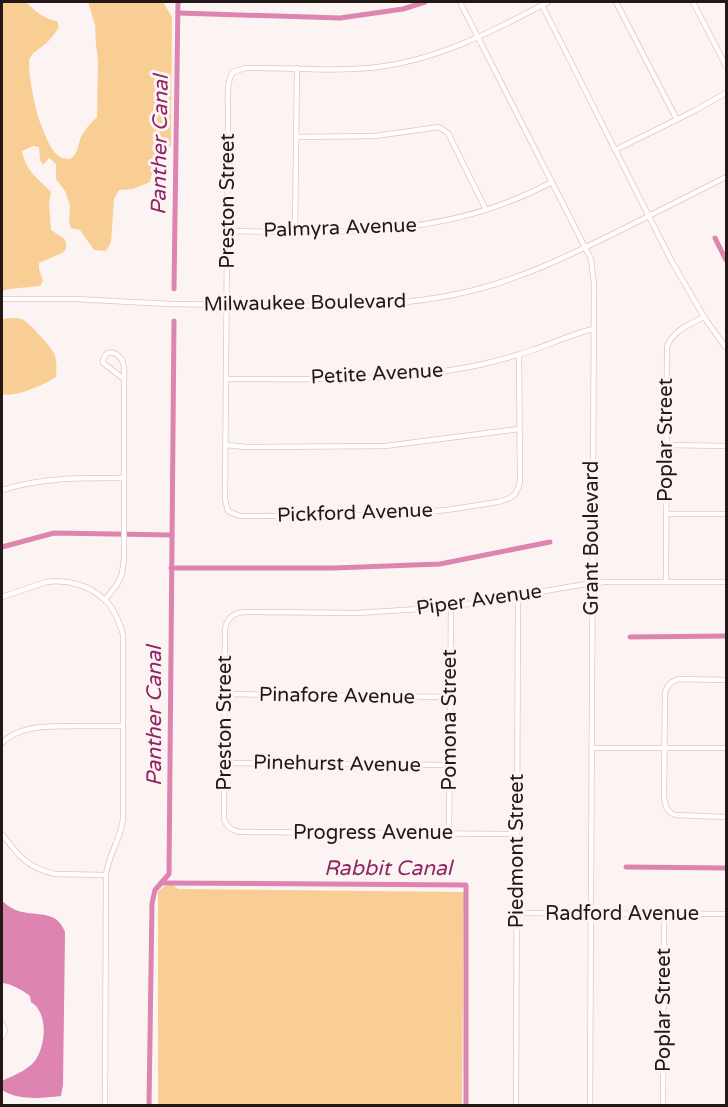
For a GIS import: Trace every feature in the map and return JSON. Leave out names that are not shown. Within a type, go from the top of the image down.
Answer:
[{"type":"street","name":"Grant Boulevard","points":[[460,2],[593,264],[590,1106]]},
{"type":"street","points":[[295,232],[297,68],[367,68],[430,56],[478,37],[548,2]]},
{"type":"street","points":[[616,2],[677,120]]},
{"type":"street","points":[[693,2],[726,66]]},
{"type":"street","points":[[542,5],[679,276],[726,348]]},
{"type":"street","name":"Preston Street","points":[[228,511],[225,500],[228,84],[233,72],[246,68],[297,68]]},
{"type":"street","points":[[615,150],[726,93]]},
{"type":"street","points":[[297,137],[375,136],[439,127],[448,132],[486,210]]},
{"type":"street","name":"Milwaukee Boulevard","points":[[2,299],[352,306],[423,300],[504,282],[556,262],[726,177]]},
{"type":"street","name":"Palmyra Avenue","points":[[228,231],[353,232],[400,229],[442,222],[486,210],[526,195],[552,182]]},
{"type":"street","name":"Poplar Street","points":[[666,582],[667,347],[674,335],[704,317]]},
{"type":"street","name":"Petite Avenue","points":[[227,379],[388,378],[439,372],[519,355],[593,328]]},
{"type":"street","points":[[105,600],[122,574],[125,542],[125,369],[123,361],[117,355],[106,354],[103,363],[124,379]]},
{"type":"street","points":[[226,445],[385,446],[519,429],[519,355]]},
{"type":"street","name":"Pickford Avenue","points":[[228,511],[242,516],[384,516],[488,503],[510,498],[515,494],[520,480],[519,429]]},
{"type":"street","points":[[667,445],[726,446]]},
{"type":"street","points":[[2,490],[24,483],[45,480],[124,478]]},
{"type":"street","points":[[666,514],[726,514]]},
{"type":"street","points":[[2,597],[54,581],[78,584],[105,600],[119,622],[123,634],[122,828],[107,864],[106,875],[105,1106]]},
{"type":"street","name":"Piper Avenue","points":[[231,616],[244,612],[357,613],[451,607],[592,583],[726,582]]},
{"type":"street","name":"Piedmont Street","points":[[516,1106],[518,596]]},
{"type":"street","name":"Pomona Street","points":[[449,833],[451,607]]},
{"type":"street","name":"Preston Street","points":[[230,829],[224,819],[225,628],[231,616]]},
{"type":"street","points":[[726,680],[684,679],[672,682],[665,692],[666,807],[669,813],[683,817],[726,817]]},
{"type":"street","name":"Pinafore Avenue","points":[[225,694],[450,697]]},
{"type":"street","points":[[2,743],[15,734],[38,727],[123,726]]},
{"type":"street","points":[[592,748],[726,748]]},
{"type":"street","name":"Pinehurst Avenue","points":[[225,763],[449,765]]},
{"type":"street","name":"Progress Avenue","points":[[230,829],[242,832],[517,834]]},
{"type":"street","points":[[2,834],[22,859],[36,868],[55,874],[106,875]]},
{"type":"street","name":"Radford Avenue","points":[[517,914],[726,914]]},
{"type":"street","name":"Poplar Street","points":[[663,1106],[664,914]]},
{"type":"street","points":[[2,1023],[4,1031],[2,1036]]},
{"type":"shaded area","points":[[2,2],[26,2],[40,14],[57,21],[59,27],[54,34],[30,58],[29,70],[36,109],[45,135],[57,155],[68,159],[75,154],[83,134],[97,117],[98,61],[95,25],[88,2],[163,2],[172,17],[171,145],[156,159],[150,182],[133,189],[119,190],[114,199],[111,242],[106,251],[94,250],[80,230],[71,228],[70,205],[65,191],[56,179],[56,164],[49,158],[43,165],[40,160],[39,147],[33,146],[22,151],[30,170],[51,192],[49,204],[51,230],[64,239],[66,249],[39,263],[43,281],[40,286],[2,291]]},
{"type":"shaded area","points":[[2,319],[25,321],[45,341],[54,353],[57,371],[56,377],[44,384],[8,395],[2,394]]},
{"type":"shaded area","points":[[168,885],[178,889],[463,892],[462,1105],[158,1105],[158,892]]},
{"type":"shaded area","points":[[2,901],[17,911],[53,917],[62,925],[65,932],[61,1096],[23,1097],[2,1090],[2,1081],[23,1071],[34,1062],[41,1048],[44,1030],[41,1014],[31,1002],[30,996],[2,983]]},
{"type":"waterway","name":"Panther Canal","points":[[174,289],[178,2]]},
{"type":"waterway","points":[[178,13],[340,18],[403,9],[425,2]]},
{"type":"waterway","points":[[715,238],[726,260]]},
{"type":"waterway","name":"Panther Canal","points":[[149,1106],[152,903],[155,890],[169,874],[174,321]]},
{"type":"waterway","points":[[2,547],[54,533],[172,535]]},
{"type":"waterway","points":[[171,568],[334,568],[440,564],[550,542]]},
{"type":"waterway","points":[[630,637],[726,636]]},
{"type":"waterway","points":[[626,867],[726,868]]},
{"type":"waterway","name":"Rabbit Canal","points":[[161,883],[466,885],[466,1106]]}]
